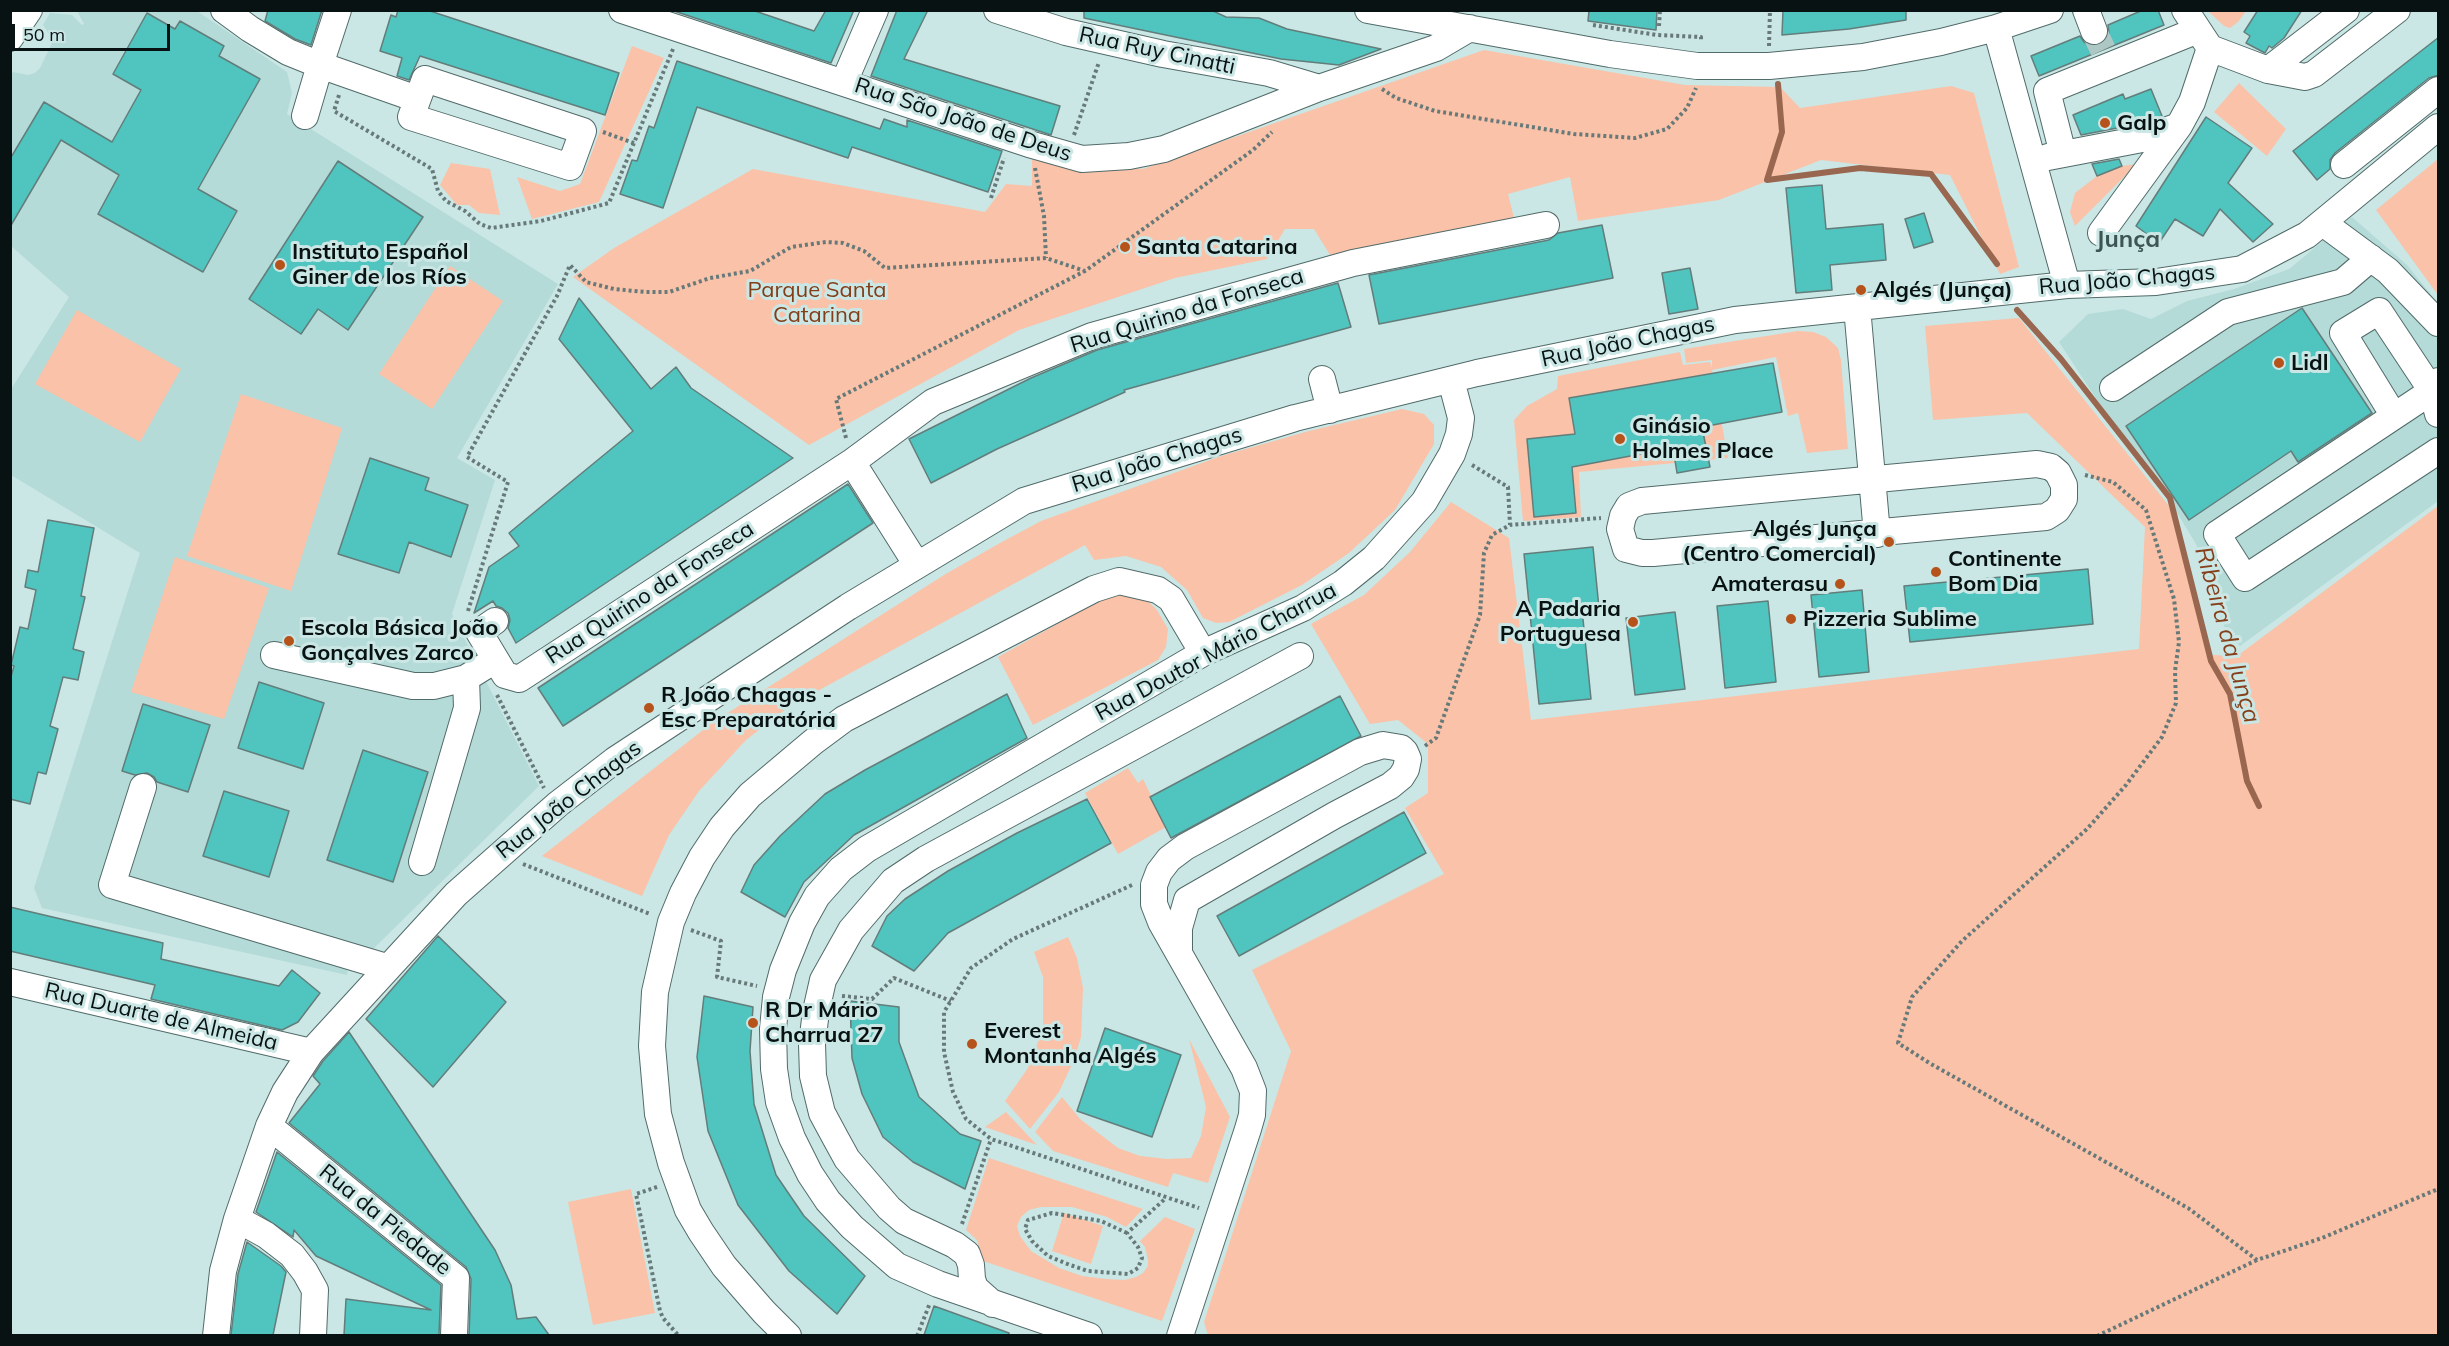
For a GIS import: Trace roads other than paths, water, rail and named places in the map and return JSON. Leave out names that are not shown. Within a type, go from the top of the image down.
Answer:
[{"type":"street","points":[[10,38],[29,10]]},
{"type":"street","points":[[224,10],[288,52],[417,99]]},
{"type":"street","points":[[305,116],[338,10]]},
{"type":"street","name":"Rua São João de Deus","points":[[622,10],[1020,141],[1082,159],[1129,156],[1164,148],[1359,73],[1436,48],[1470,28]]},
{"type":"street","points":[[844,82],[875,10]]},
{"type":"street","name":"Rua Ruy Cinatti","points":[[997,10],[1066,32],[1269,74],[1319,88]]},
{"type":"street","points":[[1368,10],[1610,54],[1697,66],[1768,66],[1863,57],[1941,42],[1996,28],[2050,10]]},
{"type":"street","points":[[2268,70],[2346,10]]},
{"type":"street","points":[[2063,154],[2047,92],[2098,39],[2198,30],[2268,70],[2305,77],[2314,74],[2397,10]]},
{"type":"street","points":[[1996,28],[2067,285]]},
{"type":"street","points":[[2101,233],[2179,126],[2192,102],[2198,30]]},
{"type":"street","points":[[424,79],[583,131],[570,167],[411,117],[417,99],[424,79]]},
{"type":"street","points":[[2344,165],[2439,90]]},
{"type":"street","points":[[2033,160],[2142,139],[2179,126]]},
{"type":"street","name":"Rua João Chagas","points":[[216,1335],[223,1271],[237,1219],[268,1126],[285,1092],[311,1052],[386,967],[456,894],[498,854],[615,760],[848,607],[1024,501],[1295,418],[1451,380],[1735,320],[2067,285],[2156,282],[2242,269],[2307,235],[2439,127]]},
{"type":"street","points":[[2323,223],[2388,271],[2439,323]]},
{"type":"street","name":"Rua Quirino da Fonseca","points":[[487,627],[481,668],[519,679],[852,462],[933,402],[1092,336],[1353,263],[1546,225]]},
{"type":"street","points":[[2113,388],[2228,312],[2343,282],[2371,258]]},
{"type":"street","points":[[1857,307],[1876,534]]},
{"type":"street","points":[[2394,416],[2343,333],[2379,311],[2436,395],[2394,416],[2217,534],[2245,578],[2439,451]]},
{"type":"street","points":[[1322,379],[1330,410]]},
{"type":"street","name":"Rua Doutor Mário Charrua","points":[[1089,1335],[993,1304],[897,1266],[875,1248],[828,1201],[810,1174],[792,1138],[779,1102],[773,1029],[778,991],[792,945],[818,896],[841,869],[867,849],[1203,653],[1303,608],[1343,583],[1374,558],[1424,502],[1452,454],[1459,434],[1461,418],[1451,380]]},
{"type":"street","points":[[852,462],[917,564]]},
{"type":"street","points":[[2037,464],[2051,467],[2058,473],[2064,485],[2064,499],[2057,510],[2046,517],[1642,554],[1626,549],[1620,529],[1623,516],[1629,506],[1642,501],[1872,479],[2037,464]]},
{"type":"street","points":[[788,1335],[764,1312],[724,1266],[688,1210],[664,1144],[658,1114],[652,1046],[655,992],[671,922],[683,893],[722,827],[750,795],[844,719],[1085,594],[1119,581],[1158,590],[1171,599],[1203,653]]},
{"type":"street","points":[[274,655],[413,686],[434,686],[481,668]]},
{"type":"street","name":"Rua Doutor Mário Charrua","points":[[993,1304],[975,1288],[971,1264],[961,1250],[904,1221],[889,1208],[847,1159],[822,1113],[813,1076],[812,1044],[823,980],[851,930],[893,881],[926,859],[1300,656]]},
{"type":"street","points":[[422,862],[481,668]]},
{"type":"street","points":[[1179,950],[1179,928],[1187,900],[1390,786],[1401,777],[1406,769],[1408,759],[1401,748],[1372,747],[1360,752],[1185,847],[1169,859],[1159,872],[1154,885],[1154,904],[1161,922],[1179,950],[1244,1068],[1253,1091],[1253,1109],[1248,1129],[1180,1335]]},
{"type":"street","points":[[143,787],[112,885],[386,967]]},
{"type":"street","points":[[937,809],[957,842]]},
{"type":"street","points":[[905,826],[926,859]]},
{"type":"street","name":"Rua Duarte de Almeida","points":[[10,982],[311,1052]]},
{"type":"street","name":"Rua da Piedade","points":[[268,1126],[456,1278],[454,1335]]},
{"type":"street","points":[[237,1219],[266,1235],[292,1255],[305,1272],[315,1290],[313,1335]]},
{"type":"street","points":[[938,1284],[956,1275],[961,1250]]},
{"type":"waterway","name":"Ribeira da Junça","points":[[1778,84],[1782,132],[1767,180],[1860,168],[1931,174],[1997,264]]},
{"type":"waterway","name":"Ribeira da Junça","points":[[2017,310],[2061,359],[2170,498],[2211,661],[2230,694],[2247,781],[2259,806]]},
{"type":"tunnel","points":[[2094,31],[2103,50]]},
{"type":"place","name":"Galp","points":[[2105,123]]},
{"type":"place","name":"Santa Catarina","points":[[1125,247]]},
{"type":"place","name":"Instituto Español Giner de los Ríos","points":[[280,265]]},
{"type":"place","name":"Algés (Junça)","points":[[1861,290]]},
{"type":"place","name":"Lidl","points":[[2279,363]]},
{"type":"place","name":"Ginásio Holmes Place","points":[[1620,439]]},
{"type":"place","name":"Algés Junça (Centro Comercial)","points":[[1889,542]]},
{"type":"place","name":"Continente Bom Dia","points":[[1936,572]]},
{"type":"place","name":"Amaterasu","points":[[1840,584]]},
{"type":"place","name":"Pizzeria Sublime","points":[[1791,619]]},
{"type":"place","name":"A Padaria Portuguesa","points":[[1633,622]]},
{"type":"place","name":"Escola Básica João Gonçalves Zarco","points":[[289,641]]},
{"type":"place","name":"R João Chagas - Esc Preparatória","points":[[649,708]]},
{"type":"place","name":"R Dr Mário Charrua 27","points":[[753,1023]]},
{"type":"place","name":"Everest Montanha Algés","points":[[972,1044]]},
{"type":"district","name":"Junça","points":[[2128,240]]},
{"type":"park label","name":"Parque Santa Catarina","points":[[817,302]]}]
